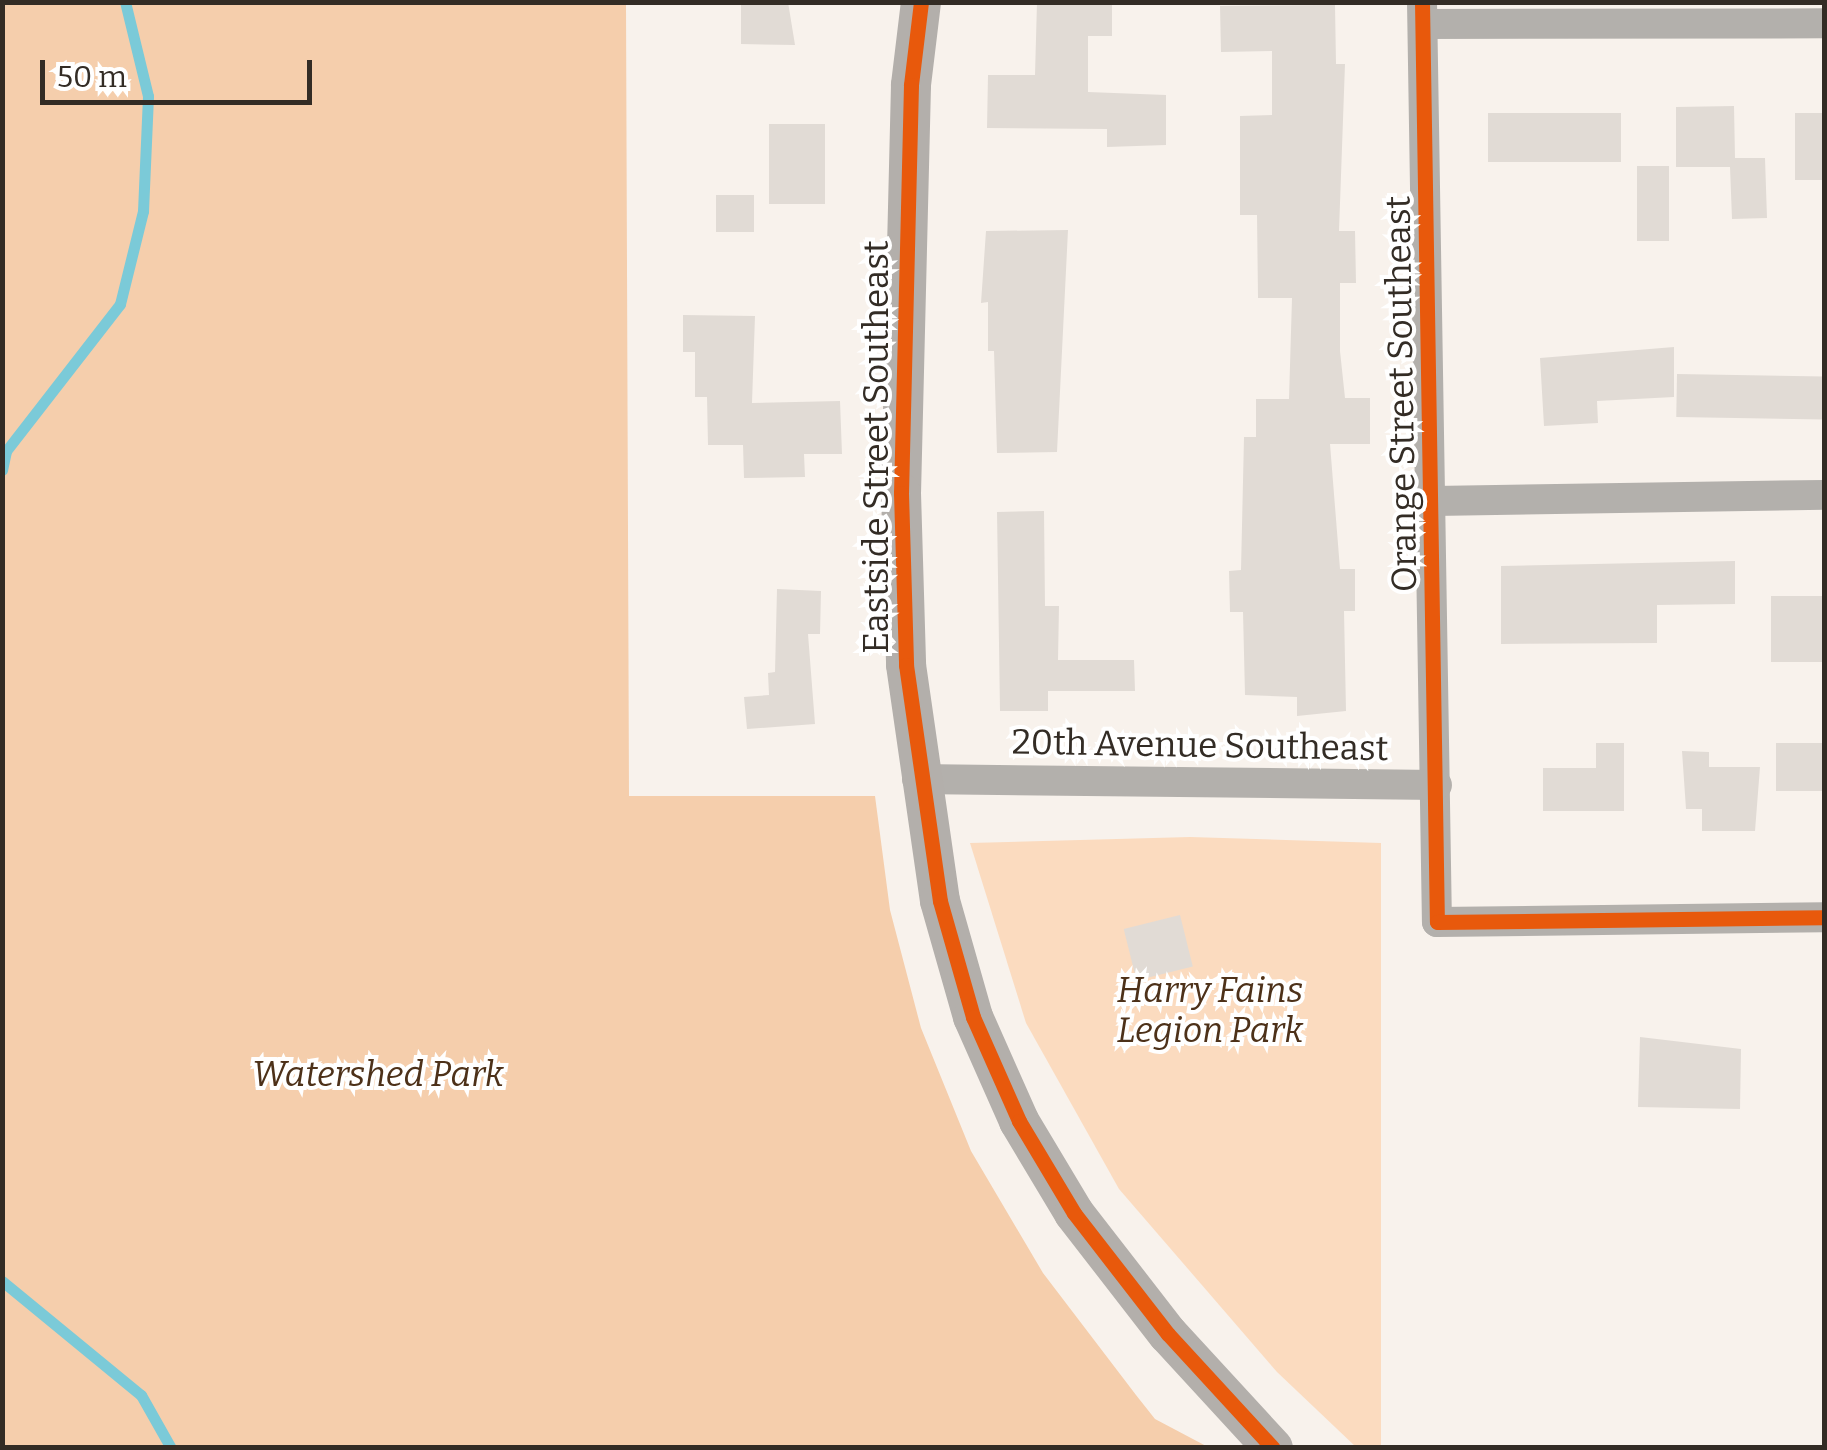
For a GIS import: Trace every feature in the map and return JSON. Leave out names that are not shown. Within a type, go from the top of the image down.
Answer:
[{"type":"street","name":"Eastside Street Southeast","points":[[920,2],[901,493],[918,779],[974,1018],[1019,1121],[1074,1213],[1168,1334],[1273,1448]]},
{"type":"street","points":[[1423,13],[1824,23]]},
{"type":"street","name":"Orange Street Southeast","points":[[1423,13],[1436,784]]},
{"type":"street","points":[[1434,502],[1824,495]]},
{"type":"street","name":"20th Avenue Southeast","points":[[918,779],[1436,784],[1438,922],[1824,917]]},
{"type":"green space","name":"Watershed Park","points":[[3,2],[626,3],[629,796],[875,796],[890,910],[921,1028],[971,1151],[1043,1273],[1155,1419],[1208,1447],[3,1447]]},
{"type":"green space","name":"Harry Fains Legion Park","points":[[1190,837],[1381,843],[1381,1447],[1356,1447],[1277,1372],[1119,1189],[1026,1023],[970,843]]},
{"type":"building","points":[[741,2],[788,2],[795,45],[741,44]]},
{"type":"building","points":[[1037,2],[1112,2],[1112,36],[1088,36],[1088,92],[1166,95],[1166,145],[1107,147],[1107,129],[987,128],[988,75],[1035,75]]},
{"type":"building","points":[[1335,5],[1336,64],[1345,64],[1339,231],[1355,231],[1356,283],[1340,283],[1340,351],[1345,398],[1370,398],[1370,444],[1330,444],[1340,569],[1355,569],[1355,611],[1344,611],[1346,711],[1297,716],[1297,697],[1245,695],[1243,612],[1230,612],[1229,571],[1241,570],[1244,437],[1256,437],[1256,399],[1289,399],[1292,298],[1258,298],[1257,215],[1240,215],[1240,116],[1272,115],[1272,51],[1221,52],[1220,6]]},
{"type":"building","points":[[1734,106],[1735,158],[1765,158],[1767,218],[1732,219],[1730,167],[1676,167],[1676,107]]},
{"type":"building","points":[[1488,113],[1621,113],[1621,162],[1488,162]]},
{"type":"building","points":[[1795,113],[1824,113],[1824,180],[1795,180]]},
{"type":"building","points":[[769,124],[825,124],[825,204],[769,204]]},
{"type":"building","points":[[1637,166],[1669,166],[1669,241],[1637,241]]},
{"type":"building","points":[[716,195],[754,195],[754,232],[716,232]]},
{"type":"building","points":[[1068,230],[1057,452],[997,453],[994,351],[988,351],[988,302],[981,303],[986,231]]},
{"type":"building","points":[[683,315],[755,316],[752,403],[840,401],[842,454],[804,454],[805,477],[744,478],[743,445],[708,445],[707,397],[695,397],[695,352],[683,352]]},
{"type":"building","points":[[1674,347],[1674,397],[1597,401],[1598,423],[1544,426],[1540,358]]},
{"type":"building","points":[[1677,374],[1824,377],[1823,420],[1676,417]]},
{"type":"building","points":[[1044,511],[1045,606],[1059,606],[1058,660],[1134,660],[1135,691],[1048,691],[1048,711],[1000,711],[997,512]]},
{"type":"building","points":[[1735,561],[1735,604],[1657,605],[1657,643],[1501,644],[1501,566]]},
{"type":"building","points":[[777,589],[821,591],[820,634],[808,634],[815,724],[747,729],[744,697],[769,695],[768,673],[775,672]]},
{"type":"building","points":[[1771,596],[1824,596],[1824,662],[1771,662]]},
{"type":"building","points":[[1596,743],[1624,743],[1624,811],[1543,811],[1543,768],[1596,768]]},
{"type":"building","points":[[1776,743],[1824,743],[1824,791],[1776,791]]},
{"type":"building","points":[[1682,751],[1709,752],[1709,767],[1760,767],[1755,831],[1702,831],[1702,809],[1686,809]]},
{"type":"building","points":[[1180,915],[1193,966],[1137,980],[1124,929]]},
{"type":"building","points":[[1640,1037],[1741,1049],[1740,1109],[1638,1107]]},
{"type":"waterway","points":[[2,470],[6,451],[120,304],[143,211],[148,96],[125,2]]},
{"type":"waterway","points":[[2,1281],[141,1395],[171,1448]]},
{"type":"cycle path","points":[[921,2],[911,85],[901,493],[906,665],[940,901],[973,1017],[1019,1121],[1074,1213],[1168,1334],[1273,1448]]},
{"type":"cycle path","points":[[1422,2],[1437,922],[1824,917]]}]
